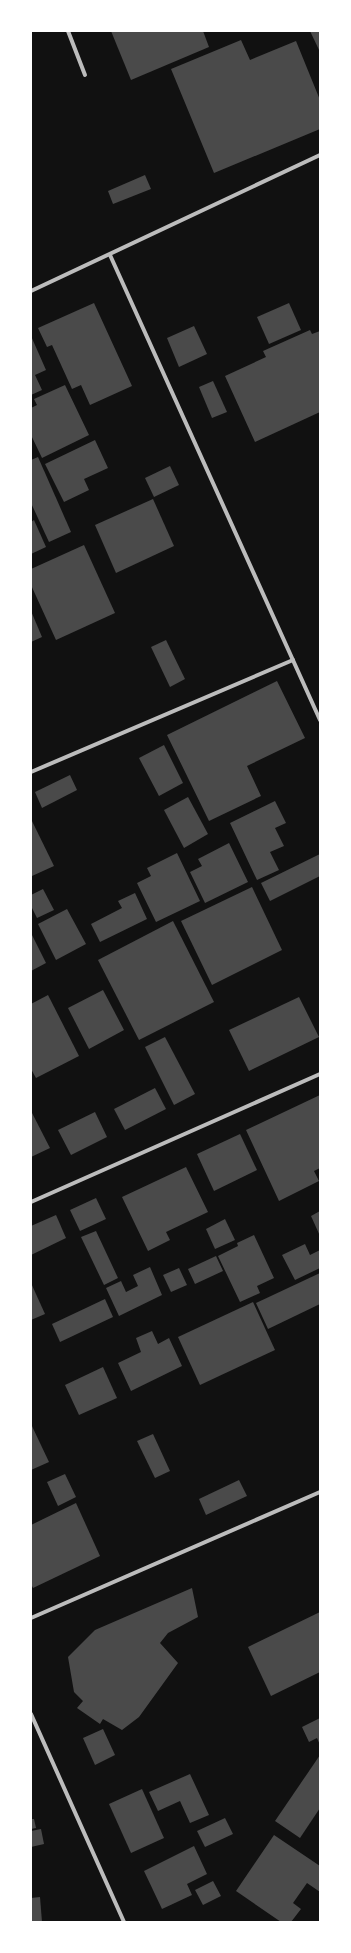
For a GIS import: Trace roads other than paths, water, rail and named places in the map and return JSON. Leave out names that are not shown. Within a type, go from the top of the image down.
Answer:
[{"type":"street","points":[[68,31],[85,75]]},
{"type":"street","points":[[31,291],[320,155]]},
{"type":"street","points":[[110,255],[320,720]]},
{"type":"street","points":[[31,772],[293,660]]},
{"type":"street","points":[[31,1202],[320,1074]]},
{"type":"street","points":[[31,1618],[320,1492]]},
{"type":"street","points":[[31,1714],[124,1922]]}]
